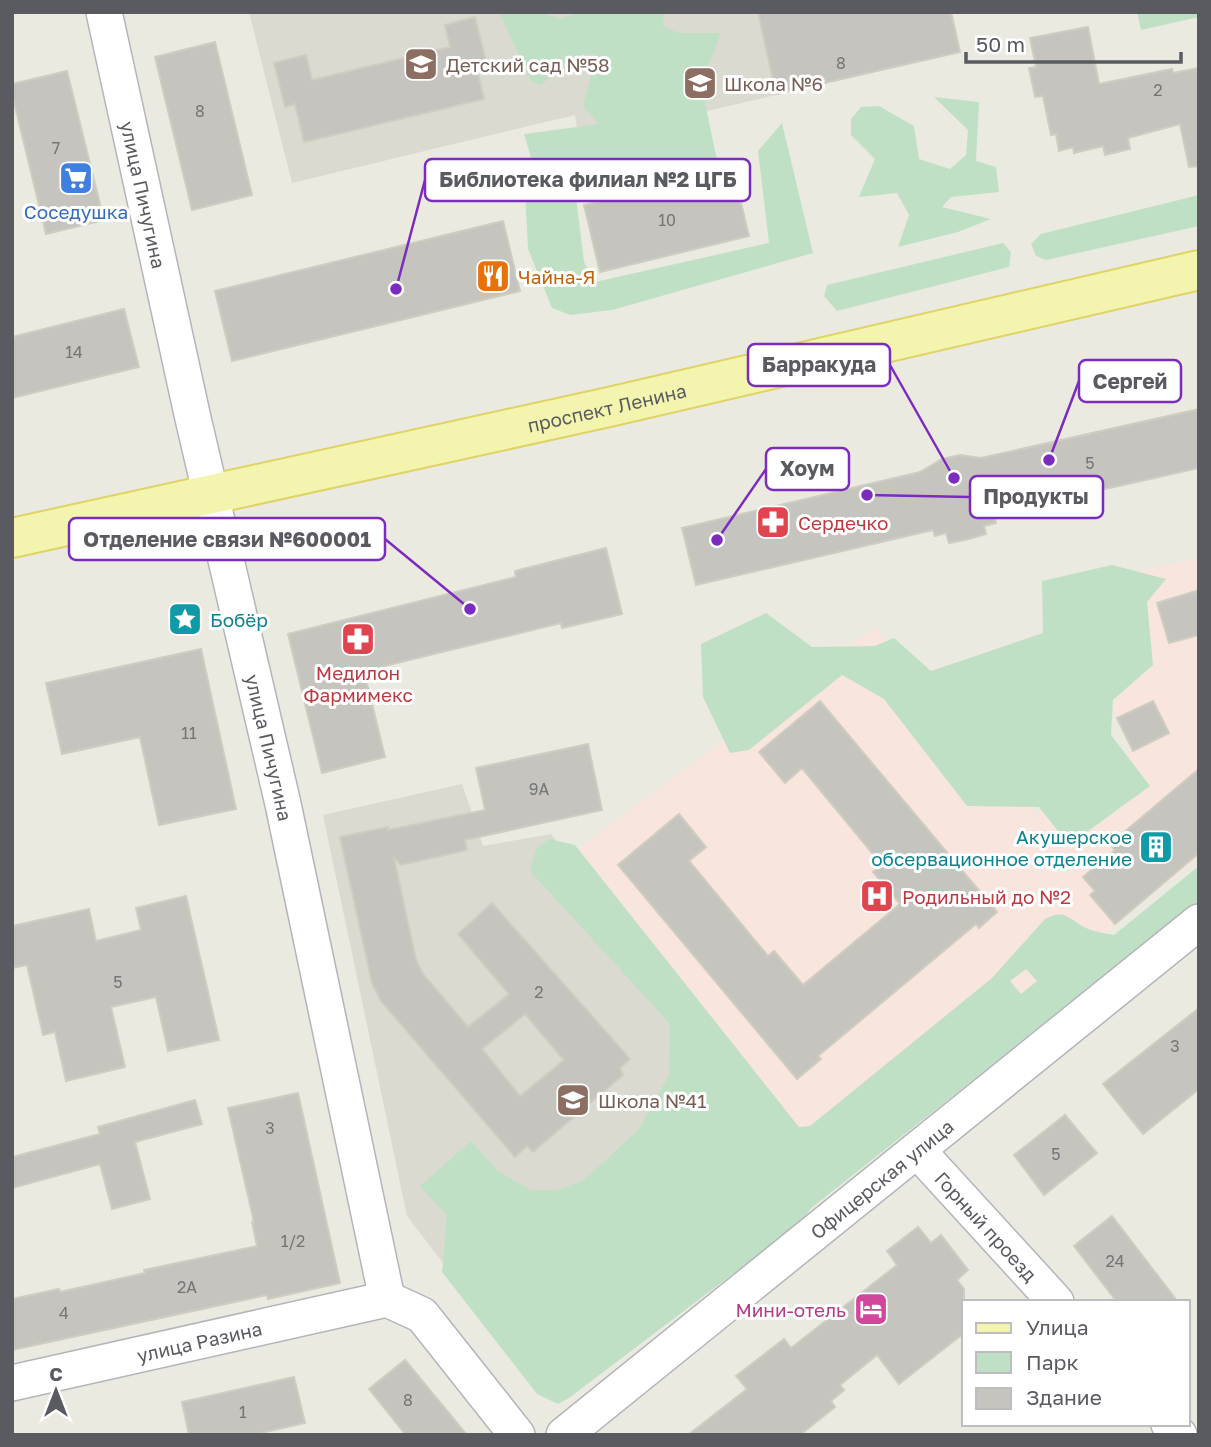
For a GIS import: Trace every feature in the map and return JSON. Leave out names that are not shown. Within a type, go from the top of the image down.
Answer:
[{"type":"main road","name":"проспект Ленина","points":[[12,538],[609,407],[1199,270]]},
{"type":"street","name":"улица Пичугина","points":[[104,12],[283,804],[387,1299]]},
{"type":"street","name":"Офицерская улица","points":[[564,1435],[1199,922]]},
{"type":"street","name":"Горный проезд","points":[[917,1150],[1054,1300]]},
{"type":"street","name":"улица Разина","points":[[12,1383],[387,1299]]},
{"type":"street","points":[[387,1299],[422,1315],[517,1435]]},
{"type":"shaded area","points":[[249,12],[957,12],[952,14],[960,52],[579,141],[575,115],[292,183]]},
{"type":"shaded area","name":"Родильный до №2","points":[[1199,558],[1199,857],[817,1168],[569,856],[875,627],[918,682],[970,668],[1036,816],[1132,751],[1059,588]]},
{"type":"shaded area","name":"Школа №41","points":[[462,784],[483,846],[551,834],[817,1168],[541,1391],[407,1216],[323,815]]},
{"type":"green space","points":[[499,12],[541,12],[561,19],[577,12],[664,12],[663,26],[678,33],[721,33],[701,84],[717,160],[624,172],[575,188],[584,262],[595,282],[769,243],[758,151],[782,123],[813,253],[612,310],[570,315],[552,308],[528,249],[525,194],[533,164],[524,134],[599,124],[583,106],[597,53],[571,57],[541,85],[531,81]]},
{"type":"green space","points":[[1137,12],[1199,12],[1199,17],[1141,30]]},
{"type":"green space","points":[[934,97],[979,102],[976,161],[996,167],[999,192],[951,197],[942,207],[991,219],[958,232],[898,247],[909,215],[897,193],[859,197],[875,159],[851,135],[851,119],[861,107],[879,106],[914,126],[919,159],[950,169],[966,155],[968,130]]},
{"type":"green space","points":[[1199,195],[1199,226],[1046,260],[1036,256],[1031,244],[1041,234]]},
{"type":"green space","points":[[1003,243],[1011,252],[1009,267],[837,311],[824,296],[827,285]]},
{"type":"green space","points":[[1112,565],[1166,579],[1147,602],[1153,665],[1113,700],[1111,735],[1150,786],[1069,845],[1039,807],[967,806],[884,699],[842,675],[749,750],[730,753],[703,697],[701,644],[766,613],[812,647],[875,646],[894,638],[931,671],[1043,633],[1042,581]]},
{"type":"green space","points":[[549,839],[575,845],[799,1127],[810,1126],[992,978],[1045,919],[1058,914],[1067,916],[1089,929],[1114,935],[1199,866],[1199,901],[810,1209],[804,1220],[558,1404],[537,1394],[442,1272],[447,1216],[420,1186],[471,1141],[498,1171],[531,1190],[557,1190],[584,1180],[639,1129],[669,1075],[670,1024],[530,871],[536,849]],"holes":[[[1026,969],[1037,981],[1021,994],[1010,981]]]},
{"type":"building","points":[[758,12],[951,12],[960,52],[776,94]]},
{"type":"building","points":[[475,17],[486,62],[476,65],[484,99],[304,142],[295,104],[285,107],[274,63],[306,55],[312,80],[450,47],[445,25]]},
{"type":"building","points":[[1088,27],[1099,84],[1172,69],[1173,73],[1199,68],[1199,166],[1189,167],[1180,124],[1128,138],[1130,149],[1105,155],[1103,146],[1074,153],[1073,147],[1059,151],[1056,134],[1051,135],[1043,96],[1035,97],[1029,68],[1036,67],[1030,38]]},
{"type":"building","points":[[215,42],[252,195],[192,210],[155,57]]},
{"type":"building","points":[[67,71],[104,220],[46,234],[12,94],[12,84]]},
{"type":"building","points":[[733,170],[749,236],[600,272],[584,205]]},
{"type":"building","points":[[503,221],[520,291],[232,361],[215,291]]},
{"type":"building","points":[[124,309],[139,367],[12,398],[12,337]]},
{"type":"building","points":[[1199,409],[1199,468],[993,514],[996,523],[984,526],[986,534],[969,539],[949,543],[946,533],[935,536],[933,530],[696,585],[682,528],[920,472],[942,459],[960,455],[981,458]]},
{"type":"building","points":[[606,548],[622,614],[562,628],[561,623],[364,671],[385,757],[322,773],[288,634],[516,577],[515,571]]},
{"type":"building","points":[[1199,590],[1199,635],[1169,643],[1157,603]]},
{"type":"building","points":[[201,649],[236,809],[159,825],[140,737],[62,754],[46,683]]},
{"type":"building","points":[[820,701],[997,912],[979,928],[976,924],[818,1056],[821,1059],[797,1079],[618,865],[679,814],[706,847],[689,861],[768,956],[774,951],[803,985],[900,904],[873,872],[882,865],[802,768],[785,783],[759,752]]},
{"type":"building","points":[[1153,701],[1169,733],[1133,751],[1117,718]]},
{"type":"building","points":[[588,744],[602,810],[465,840],[467,850],[401,865],[394,858],[416,960],[423,974],[468,1027],[509,994],[458,934],[492,903],[630,1059],[620,1068],[623,1075],[533,1152],[527,1146],[515,1157],[381,1001],[372,983],[340,837],[485,810],[476,768]],"holes":[[[525,1014],[564,1060],[520,1096],[482,1049]]]},
{"type":"building","name":"Акушерское обсервационное отделение","points":[[1199,769],[1199,853],[1115,924],[1090,895],[1095,891],[1083,877],[1115,850],[1110,844]]},
{"type":"building","points":[[186,896],[219,1040],[168,1051],[156,997],[111,1007],[125,1067],[66,1081],[55,1032],[43,1035],[27,965],[12,968],[12,926],[89,909],[96,941],[141,930],[136,908]]},
{"type":"building","points":[[1199,1008],[1199,1089],[1143,1134],[1103,1084]]},
{"type":"building","points":[[298,1093],[340,1283],[268,1299],[267,1295],[12,1350],[12,1299],[59,1289],[60,1292],[145,1273],[144,1270],[257,1246],[228,1108]]},
{"type":"building","points":[[195,1100],[202,1124],[135,1142],[150,1199],[112,1209],[100,1164],[12,1188],[12,1157],[100,1134],[98,1127]]},
{"type":"building","points":[[1065,1115],[1097,1153],[1044,1195],[1014,1155]]},
{"type":"building","points":[[1112,1216],[1176,1300],[1115,1300],[1074,1246]]},
{"type":"building","points":[[918,1227],[931,1243],[941,1235],[968,1270],[957,1280],[964,1289],[962,1335],[899,1384],[877,1355],[840,1385],[844,1390],[831,1401],[835,1407],[800,1435],[688,1435],[747,1389],[736,1376],[784,1339],[791,1348],[897,1265],[887,1251]]},
{"type":"building","points":[[405,1360],[467,1435],[406,1435],[369,1389]]},
{"type":"building","points":[[294,1377],[305,1423],[252,1435],[189,1435],[182,1402]]},
{"type":"place","name":"Детский сад №58","points":[[421,64]]},
{"type":"place","name":"Школа №6","points":[[700,83]]},
{"type":"place","name":"Соседушка","points":[[76,178]]},
{"type":"place","name":"Чайна-Я","points":[[493,276]]},
{"type":"place","name":"Библиотека филиал №2 ЦГБ","points":[[396,289]]},
{"type":"place","name":"Сергей","points":[[1049,460]]},
{"type":"place","name":"Барракуда","points":[[954,478]]},
{"type":"place","name":"Продукты","points":[[867,495]]},
{"type":"place","name":"Сердечко","points":[[773,522]]},
{"type":"place","name":"Хоум","points":[[717,540]]},
{"type":"place","name":"Отделение связи №600001","points":[[470,609]]},
{"type":"place","name":"Бобёр","points":[[185,619]]},
{"type":"place","name":"Медилон Фармимекс","points":[[358,639]]},
{"type":"place","name":"Акушерское обсервационное отделение","points":[[1156,847]]},
{"type":"place","name":"Родильный до №2","points":[[877,896]]},
{"type":"place","name":"Школа №41","points":[[573,1100]]},
{"type":"place","name":"Мини-отель","points":[[871,1309]]}]
